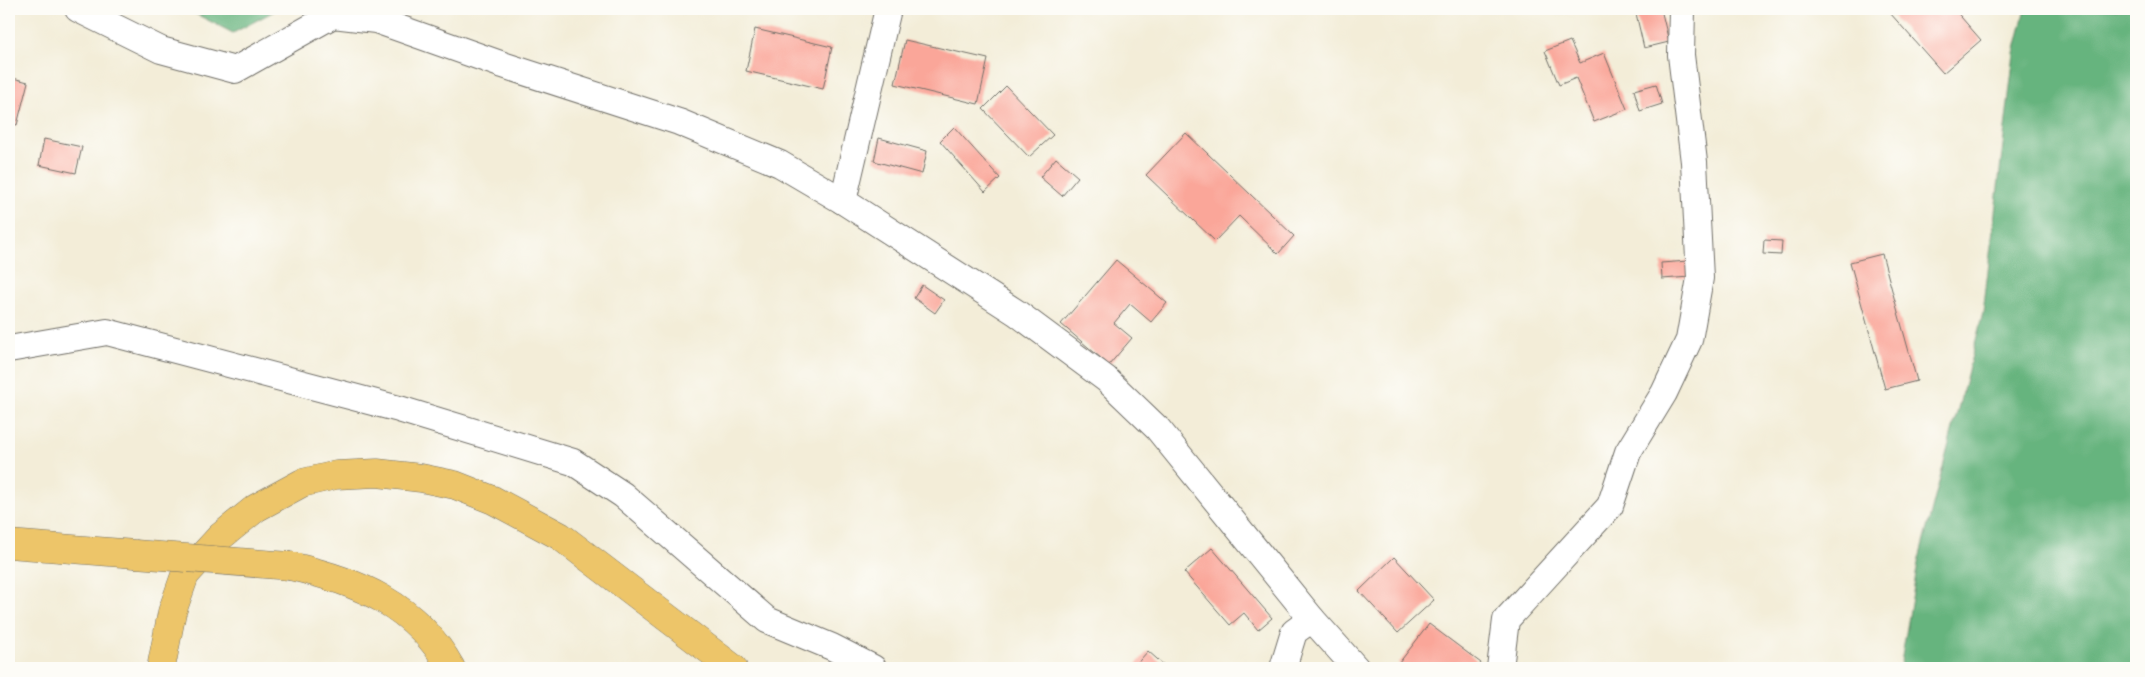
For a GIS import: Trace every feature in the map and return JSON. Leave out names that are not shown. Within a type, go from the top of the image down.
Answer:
[{"type":"highway","points":[[161,668],[172,612],[185,574],[220,537],[256,508],[302,483],[336,475],[377,473],[421,478],[455,485],[493,500],[560,536],[733,668]]},
{"type":"highway","points":[[9,544],[290,566],[322,573],[354,584],[389,601],[418,623],[445,657],[451,668]]},
{"type":"street","points":[[78,9],[161,50],[235,70],[333,15],[376,20],[503,65],[679,122],[780,164],[843,201],[1017,313],[1106,379],[1158,429],[1312,619],[1356,668]]},
{"type":"street","points":[[843,201],[888,9]]},
{"type":"street","points":[[1500,668],[1506,620],[1610,506],[1628,452],[1664,393],[1689,340],[1700,278],[1694,162],[1681,55],[1682,9]]},
{"type":"street","points":[[9,349],[107,332],[399,409],[573,462],[623,495],[767,620],[832,647],[874,668]]},
{"type":"street","points":[[1283,668],[1294,632],[1312,619]]},
{"type":"green space","points":[[186,9],[278,9],[233,33]]},
{"type":"green space","points":[[2025,9],[2136,9],[2136,668],[1900,668],[1918,563],[1983,313],[2014,53]]},
{"type":"building","points":[[1635,9],[1661,9],[1669,42],[1644,48]]},
{"type":"building","points":[[1894,9],[1954,9],[1981,40],[1943,73],[1890,13]]},
{"type":"building","points":[[755,29],[832,47],[823,89],[746,71]]},
{"type":"building","points":[[905,40],[988,59],[978,104],[895,84]]},
{"type":"building","points":[[1570,41],[1580,63],[1604,53],[1627,109],[1594,122],[1576,78],[1559,85],[1545,51]]},
{"type":"building","points":[[9,77],[28,82],[17,125],[9,123]]},
{"type":"building","points":[[1656,84],[1662,104],[1640,111],[1634,90]]},
{"type":"building","points":[[1006,86],[1053,135],[1029,157],[983,109]]},
{"type":"building","points":[[954,127],[1000,178],[985,192],[940,141]]},
{"type":"building","points":[[1186,133],[1294,236],[1278,254],[1239,216],[1215,241],[1146,175]]},
{"type":"building","points":[[879,138],[927,151],[922,174],[874,161]]},
{"type":"building","points":[[44,139],[82,147],[76,173],[39,165]]},
{"type":"building","points":[[1056,158],[1078,177],[1062,196],[1040,177]]},
{"type":"building","points":[[1764,240],[1782,241],[1781,255],[1763,254]]},
{"type":"building","points":[[1882,254],[1917,381],[1885,389],[1850,262]]},
{"type":"building","points":[[1116,260],[1167,303],[1151,322],[1130,304],[1114,323],[1132,338],[1109,365],[1061,324]]},
{"type":"building","points":[[1688,261],[1690,277],[1662,279],[1661,263]]},
{"type":"building","points":[[922,285],[944,300],[935,313],[914,298]]},
{"type":"building","points":[[1212,548],[1272,618],[1258,630],[1244,613],[1230,625],[1184,572]]},
{"type":"building","points":[[1394,557],[1434,600],[1398,633],[1359,591]]},
{"type":"building","points":[[1429,624],[1481,663],[1478,668],[1405,668],[1399,663]]},
{"type":"building","points":[[1148,651],[1166,667],[1133,668]]}]
